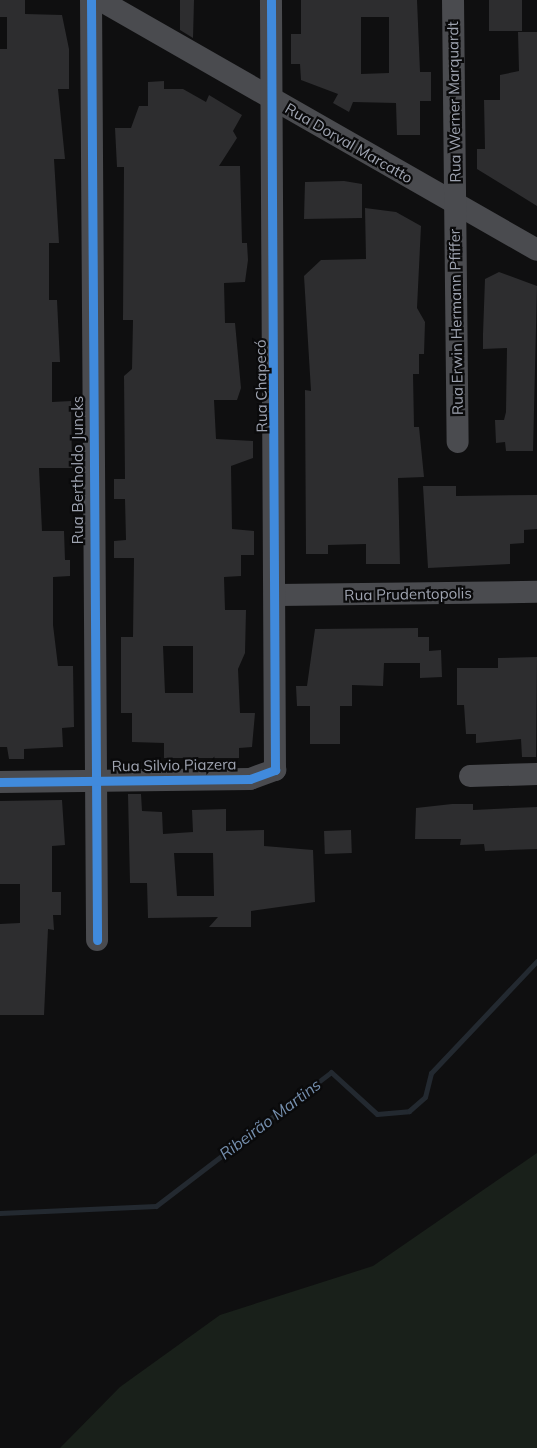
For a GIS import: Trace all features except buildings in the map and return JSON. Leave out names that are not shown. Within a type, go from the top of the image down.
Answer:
[{"type":"street","name":"Rua Bertholdo Juncks","points":[[90,0],[94,781],[97,940]]},
{"type":"street","name":"Rua Dorval Marcatto","points":[[100,0],[537,250]]},
{"type":"street","name":"Rua Chapecó","points":[[271,0],[278,595],[275,770]]},
{"type":"street","name":"Rua Werner Marquardt","points":[[453,0],[455,203]]},
{"type":"street","name":"Rua Erwin Hermann Pfiffer","points":[[455,203],[458,442]]},
{"type":"street","name":"Rua Prudentopolis","points":[[278,595],[537,592]]},
{"type":"street","name":"Rua Silvio Piazera","points":[[0,782],[250,779],[275,770]]},
{"type":"street","points":[[470,776],[537,774]]},
{"type":"shaded area","points":[[537,1153],[537,1448],[60,1448],[120,1387],[220,1315],[373,1266]]},
{"type":"waterway","name":"Ribeirão Martins","points":[[0,1213],[156,1206],[331,1072],[377,1114],[409,1111],[425,1097],[431,1073],[537,961]]},
{"type":"cycle path","points":[[91,0],[97,940]]},
{"type":"cycle path","points":[[0,782],[250,779],[275,770],[271,0]]}]
